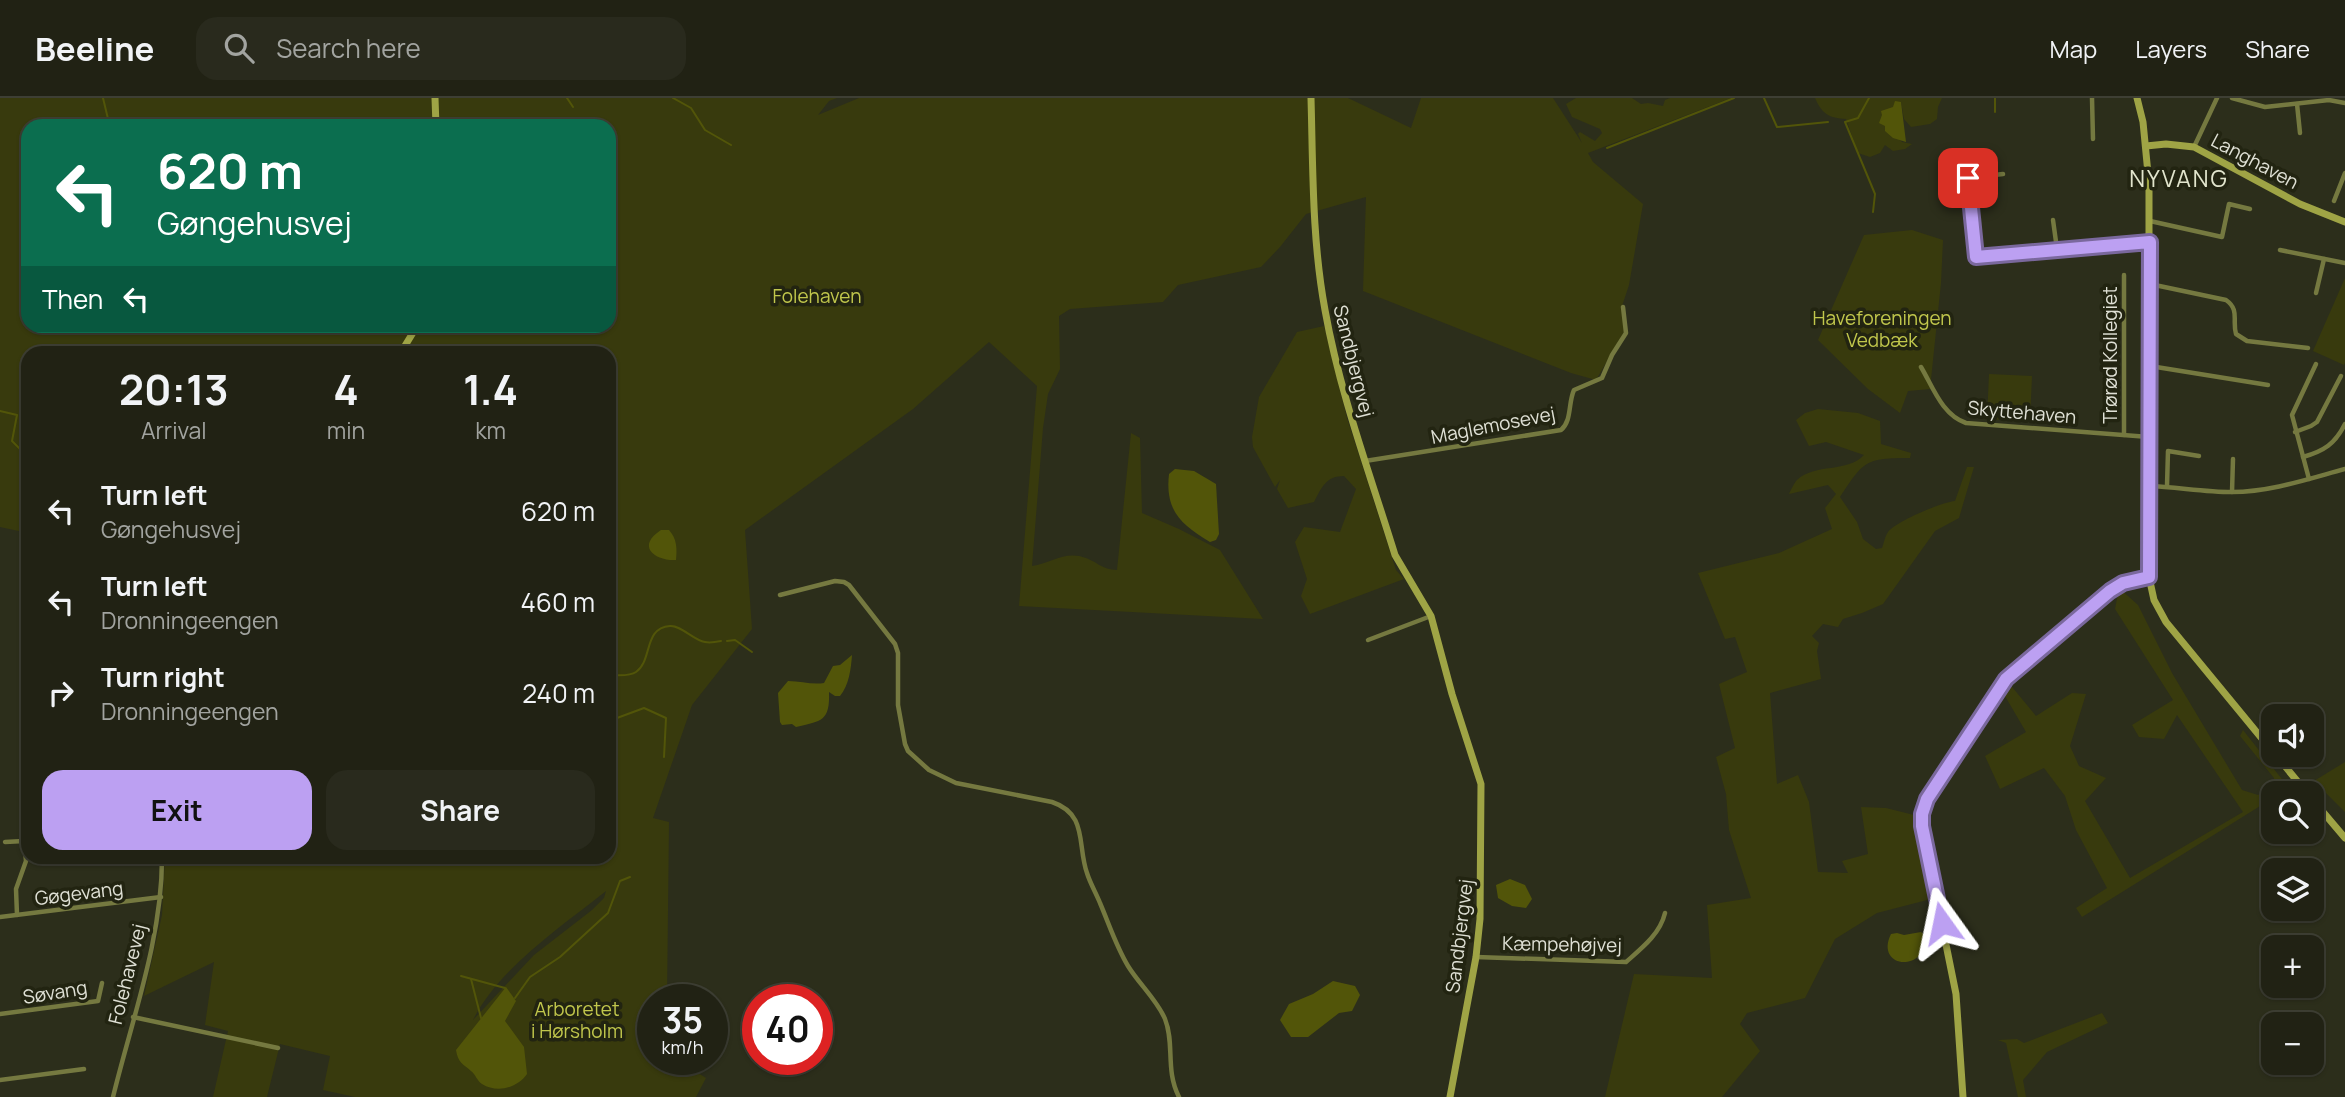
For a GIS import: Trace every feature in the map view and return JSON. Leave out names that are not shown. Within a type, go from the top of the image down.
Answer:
[{"type":"street","points":[[435,98],[436,119]]},
{"type":"street","name":"Sandbjergvej","points":[[1311,98],[1319,272],[1343,388],[1395,555],[1431,616],[1452,694],[1481,784],[1482,874],[1476,957],[1450,1097]]},
{"type":"street","points":[[2092,98],[2093,139]]},
{"type":"street","points":[[2137,98],[2146,146],[2150,221],[2149,577],[2154,600],[2166,622],[2261,737]]},
{"type":"street","points":[[2194,147],[2217,98]]},
{"type":"street","points":[[2232,98],[2265,107],[2329,100],[2345,103]]},
{"type":"street","points":[[2297,104],[2300,133]]},
{"type":"street","name":"Langhaven","points":[[2146,146],[2166,144],[2194,147],[2300,204],[2345,222]]},
{"type":"street","points":[[2334,201],[2345,173]]},
{"type":"street","points":[[2003,174],[1968,178],[1976,257],[2150,242]]},
{"type":"street","points":[[2150,221],[2222,237],[2229,204],[2250,209]]},
{"type":"street","points":[[2053,220],[2057,249]]},
{"type":"street","points":[[2280,250],[2345,263]]},
{"type":"street","points":[[2316,293],[2324,259]]},
{"type":"street","name":"Trørød Kollegiet","points":[[2124,275],[2124,435]]},
{"type":"street","points":[[2150,284],[2226,300],[2236,315],[2236,334],[2246,341],[2308,348]]},
{"type":"street","name":"Maglemosevej","points":[[1365,461],[1561,430],[1567,422],[1574,390],[1602,378],[1626,333],[1623,307]]},
{"type":"street","points":[[2309,479],[2291,415],[2316,364]]},
{"type":"street","name":"Skyttehaven","points":[[1921,366],[1946,411],[1954,419],[1966,423],[2150,437]]},
{"type":"street","points":[[2150,366],[2268,385]]},
{"type":"street","points":[[2295,432],[2317,422],[2342,376]]},
{"type":"street","points":[[2303,457],[2323,452],[2345,424]]},
{"type":"street","points":[[2167,486],[2168,451],[2199,456]]},
{"type":"street","points":[[2232,492],[2233,459]]},
{"type":"street","points":[[2149,486],[2232,492],[2260,490],[2345,469]]},
{"type":"street","points":[[1963,1097],[1956,994],[1922,826],[1924,806],[1998,689],[2014,670],[2110,591],[2123,583],[2149,577]]},
{"type":"street","points":[[780,595],[835,581],[849,585],[895,644],[899,662],[898,705],[905,744],[919,762],[956,783],[1052,802],[1070,812],[1080,832],[1087,874],[1118,946],[1128,966],[1164,1017],[1169,1038],[1172,1078],[1179,1097]]},
{"type":"street","points":[[1368,640],[1431,616]]},
{"type":"street","points":[[2286,767],[2297,781]]},
{"type":"street","points":[[2324,813],[2345,838]]},
{"type":"street","points":[[5,842],[21,840]]},
{"type":"street","points":[[17,915],[16,889],[25,864]]},
{"type":"street","name":"Folehavevej","points":[[113,1097],[133,1017],[148,973],[161,897],[162,864]]},
{"type":"street","name":"Gøgevang","points":[[0,917],[161,897]]},
{"type":"street","name":"Kæmpehøjvej","points":[[1476,957],[1626,962],[1646,945],[1663,923],[1665,913]]},
{"type":"street","name":"Søvang","points":[[0,1014],[97,1001],[102,983]]},
{"type":"street","points":[[133,1017],[278,1048]]},
{"type":"street","points":[[0,1080],[84,1069]]},
{"type":"green space","name":"Folehaven","points":[[0,98],[837,98],[829,101],[818,115],[859,98],[1348,98],[1411,128],[1421,98],[1553,98],[1582,143],[1578,134],[1580,132],[1595,141],[1602,133],[1600,129],[1572,117],[1566,104],[1576,98],[1632,98],[1641,104],[1663,106],[1665,100],[1670,98],[1731,98],[1588,153],[1593,162],[1643,204],[1629,285],[1622,306],[1624,332],[1596,380],[1571,373],[1363,291],[1366,197],[1306,214],[1261,267],[1178,285],[1163,302],[1070,309],[1059,316],[1060,369],[1048,394],[1043,428],[1032,566],[1072,555],[1117,570],[1131,433],[1140,438],[1142,513],[1220,550],[1263,619],[1019,606],[1037,386],[989,342],[913,409],[745,530],[752,629],[692,705],[653,818],[669,822],[667,984],[637,984],[637,1075],[701,1075],[706,1078],[696,1097],[355,1097],[323,1090],[330,1056],[280,1044],[267,1097],[213,1097],[228,1031],[205,1025],[214,962],[144,996],[162,915],[165,864],[616,864],[616,346],[21,346],[21,532],[0,527]],"holes":[[[606,891],[604,898],[534,955],[473,1020],[484,1001],[515,966]]]},
{"type":"green space","points":[[1815,98],[1942,98],[1937,119],[1930,124],[1911,127],[1904,119],[1901,102],[1894,107],[1885,126],[1902,142],[1912,144],[1905,149],[1893,151],[1885,145],[1880,153],[1870,157],[1858,153],[1846,119],[1827,114]]},
{"type":"green space","name":"Haveforeningen Vedbæk","points":[[1912,230],[1943,240],[1941,283],[1930,389],[1908,391],[1900,413],[1868,389],[1818,340],[1864,235]]},
{"type":"green space","points":[[2345,278],[2345,363],[2344,365],[2313,351]]},
{"type":"green space","points":[[1324,326],[1347,418],[1396,570],[1404,579],[1310,614],[1301,596],[1307,579],[1295,542],[1304,527],[1340,532],[1356,489],[1344,476],[1333,478],[1325,483],[1314,502],[1288,508],[1277,489],[1280,480],[1275,487],[1253,447],[1252,437],[1259,397],[1297,332]]},
{"type":"green space","points":[[1989,374],[2032,376],[2030,421],[1987,419]]},
{"type":"green space","points":[[1818,409],[1858,413],[1880,421],[1881,444],[1911,453],[1910,458],[1883,459],[1867,464],[1840,497],[1857,522],[1863,539],[1876,549],[1882,548],[1888,532],[1900,523],[1955,501],[1967,467],[1974,467],[1959,518],[1935,531],[1883,604],[1843,619],[1838,627],[1823,624],[1812,636],[1819,643],[1817,651],[1821,679],[1770,693],[1777,784],[1798,775],[1809,802],[1818,872],[1848,873],[1842,861],[1868,854],[1861,807],[1886,808],[1914,815],[1931,899],[1877,913],[1835,939],[1805,998],[1747,1013],[1740,1024],[1760,1051],[1722,1097],[1605,1097],[1634,974],[1712,978],[1707,905],[1751,898],[1729,830],[1726,794],[1716,757],[1735,748],[1719,684],[1747,672],[1735,637],[1725,639],[1698,573],[1779,553],[1832,529],[1825,508],[1836,494],[1828,485],[1789,494],[1796,481],[1804,475],[1849,464],[1864,455],[1826,442],[1809,446],[1796,420],[1805,413]]},
{"type":"green space","points":[[2119,588],[2138,605],[2172,673],[2242,790],[2258,795],[2261,793],[2261,805],[2082,917],[2076,908],[2107,888],[2076,830],[2065,796],[2044,768],[2000,789],[1985,756],[2026,732],[2002,691],[2008,682],[2036,716],[2072,693],[2086,694],[2070,746],[2079,766],[2106,778],[2085,801],[2130,878],[2243,812],[2177,715],[2164,739],[2139,737],[2132,725],[2173,700],[2115,609]]},
{"type":"green space","points":[[2243,730],[2261,753],[2261,762],[2240,736]]},
{"type":"green space","points":[[2345,762],[2345,812],[2324,791],[2324,781],[2314,781]]},
{"type":"green space","points":[[2265,767],[2272,767],[2283,781],[2274,781]]},
{"type":"green space","points":[[2102,1013],[2108,1023],[2047,1052],[2023,1080],[2026,1097],[2018,1097],[2006,1043],[1998,1040],[2017,1039],[2024,1043]]},
{"type":"shaded area","points":[[1895,101],[1901,102],[1906,142],[1893,138],[1885,131],[1885,126],[1879,123],[1881,111],[1893,107]]},
{"type":"shaded area","points":[[1175,469],[1194,471],[1216,484],[1219,534],[1216,540],[1210,542],[1190,529],[1172,507],[1168,487],[1169,474]]},
{"type":"shaded area","points":[[661,530],[669,530],[674,537],[676,560],[661,558],[649,547],[654,536]]},
{"type":"shaded area","points":[[852,655],[846,687],[840,696],[829,692],[828,709],[823,718],[796,727],[792,724],[782,725],[778,693],[788,681],[824,683],[833,666],[840,665]]},
{"type":"shaded area","points":[[1510,879],[1525,885],[1532,899],[1526,908],[1512,906],[1498,898],[1496,885]]},
{"type":"shaded area","points":[[1921,932],[1928,938],[1924,950],[1917,957],[1901,962],[1889,953],[1891,934]]},
{"type":"shaded area","points":[[1333,981],[1355,986],[1360,995],[1352,1011],[1339,1013],[1308,1037],[1291,1037],[1280,1020],[1289,1004],[1313,994]]},
{"type":"shaded area","points":[[506,987],[516,1001],[505,1021],[524,1047],[527,1074],[513,1086],[501,1089],[480,1083],[460,1061],[456,1050]]},
{"type":"waterway","points":[[103,98],[108,119]]},
{"type":"waterway","points":[[567,98],[573,107]]},
{"type":"waterway","points":[[673,98],[691,108],[705,130],[731,145]]},
{"type":"waterway","points":[[1607,148],[1734,98]]},
{"type":"waterway","points":[[1764,98],[1777,127],[1828,122]]},
{"type":"waterway","points":[[1869,98],[1858,118],[1845,122],[1875,194],[1873,212]]},
{"type":"waterway","points":[[1995,98],[1995,112]]},
{"type":"waterway","points":[[0,411],[17,415],[12,441],[21,450]]},
{"type":"waterway","points":[[616,675],[633,674],[641,667],[652,638],[661,628],[674,626],[701,641],[721,641]]},
{"type":"waterway","points":[[727,641],[735,640],[752,652]]},
{"type":"waterway","points":[[616,714],[617,718],[644,708],[666,718],[664,757]]},
{"type":"waterway","points":[[515,998],[530,977],[560,957],[608,913],[620,881],[630,877]]},
{"type":"waterway","points":[[461,976],[505,988]]},
{"type":"waterway","points":[[471,979],[481,1018]]},
{"type":"district","name":"NYVANG","points":[[2179,179]]},
{"type":"route","points":[[1942,923],[1922,826],[1922,814],[1927,799],[1998,689],[2014,670],[2117,586],[2149,577],[2150,242],[1976,257],[1968,178]]},
{"type":"park label","name":"Arboretet i Hørsholm","points":[[577,1020]]}]
